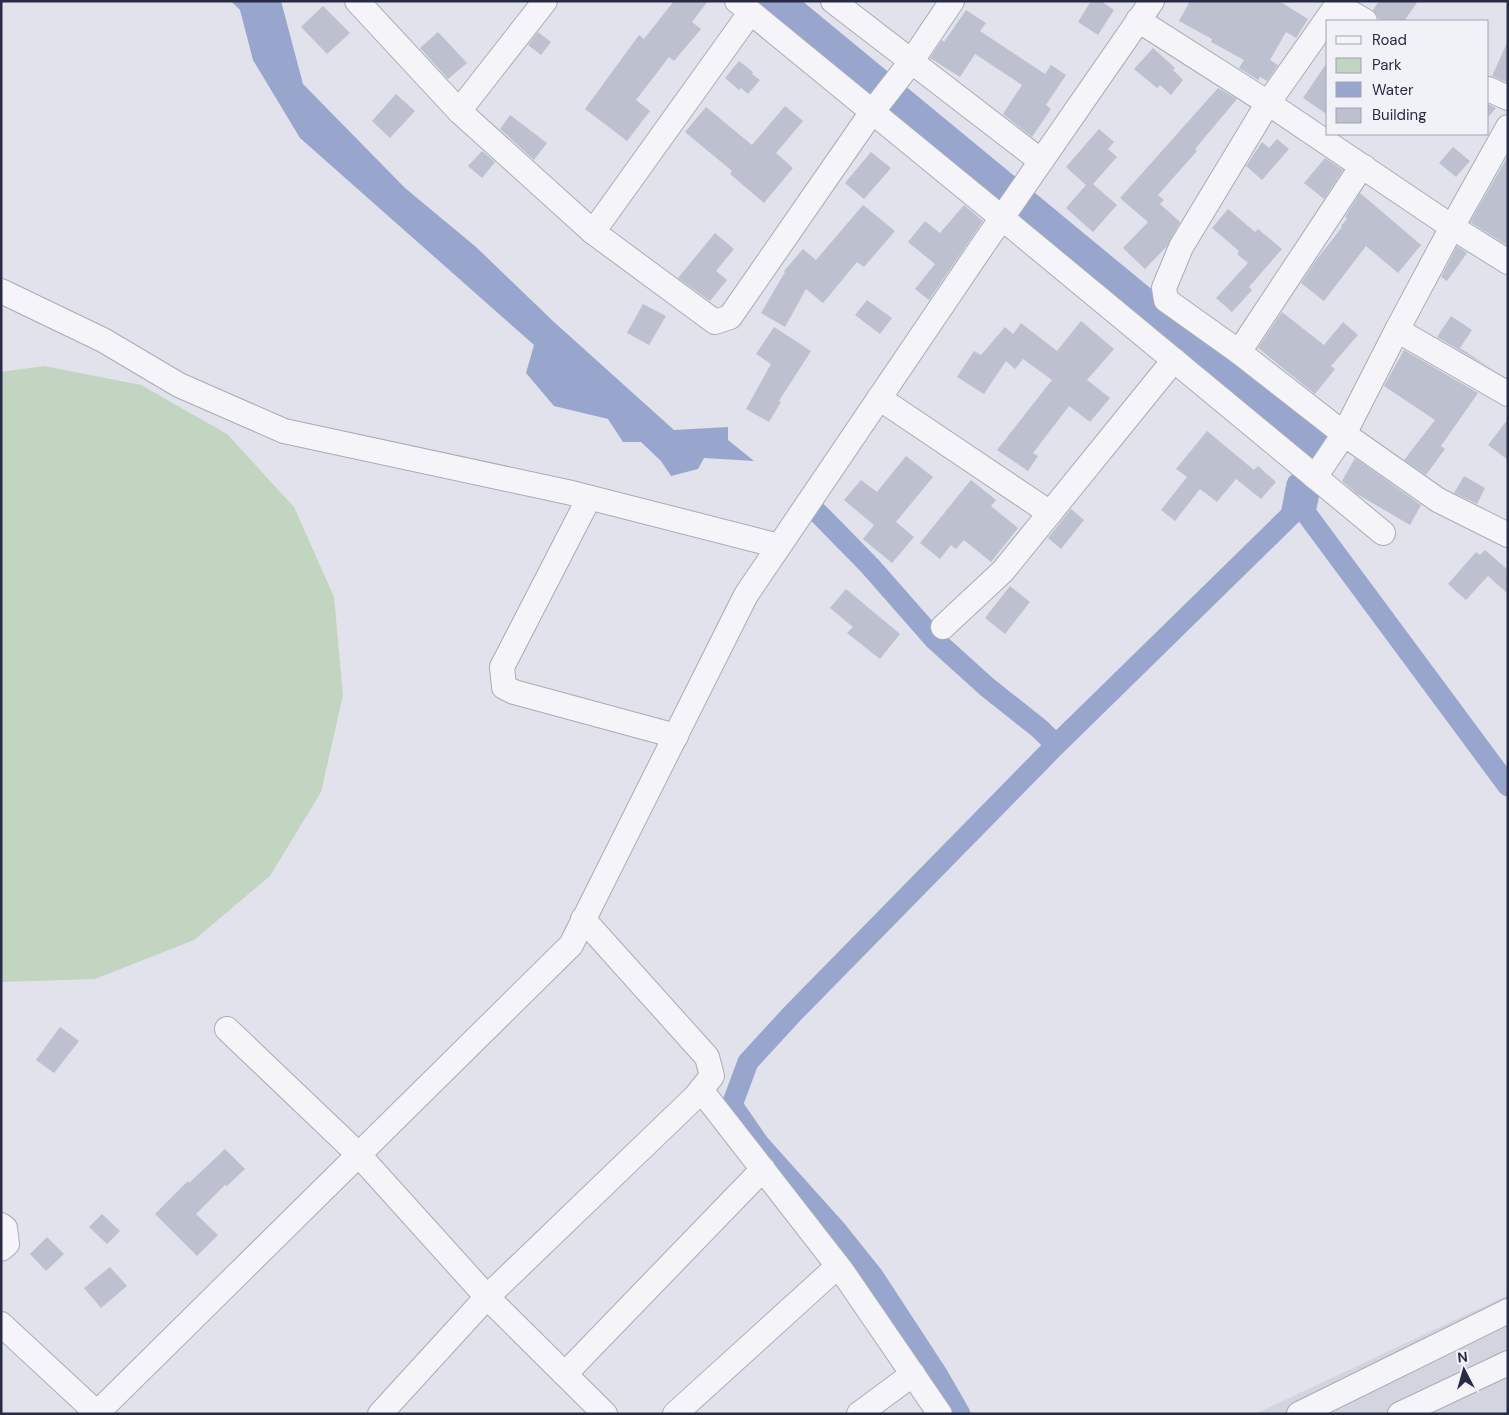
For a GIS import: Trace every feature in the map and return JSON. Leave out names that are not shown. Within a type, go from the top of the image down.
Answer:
[{"type":"street","points":[[357,1],[459,111],[593,232],[715,322],[730,317],[872,112],[911,62],[952,1]]},
{"type":"street","points":[[459,111],[545,1]]},
{"type":"street","points":[[833,1],[1041,161]]},
{"type":"street","points":[[1363,20],[1335,3],[1268,103],[1181,247],[1164,288],[1166,300],[1239,352],[1344,434],[1438,500],[1508,535]]},
{"type":"street","points":[[593,232],[744,7],[1383,533]]},
{"type":"street","points":[[1,1324],[97,1413],[571,945],[746,595],[1143,8],[1268,103],[1452,227],[1508,262]]},
{"type":"street","points":[[1489,89],[1508,98]]},
{"type":"street","points":[[1315,477],[1344,434],[1452,227],[1508,127]]},
{"type":"street","points":[[1239,352],[1360,169],[1364,168]]},
{"type":"street","points":[[1,291],[102,340],[178,385],[284,430],[589,498],[779,546]]},
{"type":"street","points":[[1397,330],[1508,394]]},
{"type":"street","points":[[944,627],[1003,571],[1174,360]]},
{"type":"street","points":[[879,398],[1050,513]]},
{"type":"street","points":[[589,498],[502,666],[504,688],[676,736]]},
{"type":"street","points":[[380,1414],[487,1297],[701,1090],[712,1076],[707,1057],[583,919]]},
{"type":"street","points":[[228,1029],[358,1154],[487,1297],[604,1414]]},
{"type":"street","points":[[701,1090],[838,1266],[940,1414]]},
{"type":"street","points":[[564,1374],[763,1169]]},
{"type":"street","points":[[1,1225],[5,1228],[7,1244],[1,1250]]},
{"type":"street","points":[[675,1414],[838,1266]]},
{"type":"street","points":[[1299,1414],[1508,1311]]},
{"type":"street","points":[[1400,1414],[1508,1363]]},
{"type":"street","points":[[859,1414],[913,1374]]},
{"type":"shaded area","points":[[1508,1295],[1508,1414],[1255,1414]]},
{"type":"green space","points":[[44,366],[141,385],[227,434],[294,507],[334,597],[343,695],[321,792],[270,876],[194,940],[95,979],[1,982],[1,372]]},
{"type":"water","points":[[231,1],[281,1],[303,84],[405,188],[476,247],[554,322],[674,430],[728,427],[728,440],[754,461],[704,458],[698,469],[671,476],[661,461],[641,442],[623,442],[608,419],[554,406],[526,373],[534,345],[300,138],[253,60],[240,10]]},
{"type":"building","points":[[674,1],[708,1],[692,22],[701,29],[674,61],[669,57],[636,100],[650,111],[627,141],[585,109],[639,35],[644,39]]},
{"type":"building","points":[[1091,1],[1101,1],[1114,10],[1098,35],[1078,22]]},
{"type":"building","points":[[1190,1],[1279,1],[1308,19],[1296,38],[1286,32],[1270,60],[1278,65],[1267,81],[1260,77],[1258,80],[1239,68],[1244,60],[1211,42],[1212,39],[1179,21]]},
{"type":"building","points":[[1379,1],[1418,1],[1405,20],[1381,20],[1373,10]]},
{"type":"building","points":[[323,6],[350,33],[327,54],[301,27]]},
{"type":"building","points":[[966,10],[986,23],[980,31],[1045,74],[1051,65],[1066,75],[1046,105],[1051,109],[1032,137],[1003,114],[1022,85],[975,54],[960,77],[930,58],[942,40],[944,42]]},
{"type":"building","points":[[438,32],[467,63],[448,79],[420,48]]},
{"type":"building","points":[[538,32],[551,42],[541,55],[528,45]]},
{"type":"building","points":[[1508,41],[1508,83],[1492,76]]},
{"type":"building","points":[[1153,48],[1175,68],[1173,70],[1183,80],[1171,95],[1160,85],[1157,88],[1134,69]]},
{"type":"building","points":[[739,61],[760,80],[748,94],[741,88],[739,90],[725,78]]},
{"type":"building","points":[[1326,64],[1326,114],[1303,98]]},
{"type":"building","points":[[1218,88],[1237,99],[1195,149],[1197,151],[1158,195],[1164,200],[1160,204],[1180,222],[1167,246],[1145,269],[1123,248],[1148,222],[1120,198]]},
{"type":"building","points":[[396,94],[415,111],[390,138],[372,121]]},
{"type":"building","points":[[1489,104],[1496,108],[1489,116]]},
{"type":"building","points":[[785,106],[803,121],[776,153],[793,168],[764,203],[730,174],[732,171],[685,132],[706,107],[752,145]]},
{"type":"building","points":[[510,115],[547,143],[534,160],[500,129]]},
{"type":"building","points":[[1099,129],[1114,142],[1108,149],[1117,157],[1093,184],[1117,205],[1093,232],[1066,208],[1086,185],[1066,167]]},
{"type":"building","points":[[1277,139],[1289,149],[1262,180],[1246,166],[1262,142],[1269,148]]},
{"type":"building","points":[[1453,147],[1470,161],[1456,177],[1439,163]]},
{"type":"building","points":[[482,151],[495,162],[482,178],[468,166]]},
{"type":"building","points":[[871,152],[891,168],[864,199],[845,183]]},
{"type":"building","points":[[1508,156],[1508,246],[1470,222]]},
{"type":"building","points":[[1325,158],[1343,170],[1324,199],[1304,183]]},
{"type":"building","points":[[1360,193],[1421,245],[1398,273],[1366,246],[1324,301],[1301,283],[1342,227],[1347,219],[1345,217]]},
{"type":"building","points":[[863,205],[895,231],[864,267],[857,262],[823,303],[806,289],[785,327],[761,313],[784,271],[803,249],[816,260]]},
{"type":"building","points":[[964,205],[983,221],[929,300],[915,289],[935,264],[908,242],[925,221],[940,233]]},
{"type":"building","points":[[1228,209],[1255,232],[1258,229],[1282,249],[1249,287],[1252,290],[1232,312],[1216,298],[1248,263],[1237,254],[1239,251],[1212,228]]},
{"type":"building","points":[[715,233],[734,249],[716,271],[727,280],[710,301],[678,278]]},
{"type":"building","points":[[1457,246],[1467,253],[1447,281],[1441,277]]},
{"type":"building","points":[[867,300],[892,318],[880,334],[855,315]]},
{"type":"building","points":[[643,304],[666,316],[649,345],[627,333]]},
{"type":"building","points":[[1282,312],[1324,345],[1343,322],[1358,335],[1331,366],[1335,369],[1315,394],[1258,348]]},
{"type":"building","points":[[1451,316],[1472,330],[1460,348],[1492,369],[1437,337]]},
{"type":"building","points":[[1081,321],[1114,349],[1087,380],[1110,398],[1090,422],[1069,406],[1033,453],[1038,456],[1028,471],[997,450],[1052,380],[1023,359],[1015,369],[1006,361],[984,394],[957,377],[974,351],[981,355],[1005,327],[1013,334],[1021,323],[1057,351]]},
{"type":"building","points":[[774,327],[811,351],[779,401],[781,402],[769,422],[746,409],[771,364],[756,354]]},
{"type":"building","points":[[1404,350],[1478,393],[1441,446],[1445,449],[1426,475],[1404,460],[1435,420],[1384,386]]},
{"type":"building","points":[[1508,419],[1508,460],[1488,445]]},
{"type":"building","points":[[1207,431],[1254,470],[1258,466],[1276,482],[1261,499],[1236,479],[1217,502],[1200,489],[1175,521],[1161,510],[1187,477],[1176,469]]},
{"type":"building","points":[[906,456],[933,477],[896,522],[914,537],[892,563],[863,539],[874,525],[844,500],[861,480],[877,492]]},
{"type":"building","points":[[1355,458],[1421,505],[1410,525],[1357,494],[1342,481]]},
{"type":"building","points":[[1464,476],[1485,488],[1477,504],[1454,493]]},
{"type":"building","points":[[971,480],[996,500],[991,506],[1018,528],[991,562],[964,540],[956,549],[951,545],[940,559],[920,543]]},
{"type":"building","points":[[1071,509],[1084,520],[1061,549],[1048,538]]},
{"type":"building","points":[[1485,550],[1508,570],[1508,594],[1488,576],[1466,600],[1448,584],[1476,552],[1480,555]]},
{"type":"building","points":[[1010,586],[1030,602],[1005,634],[985,618]]},
{"type":"building","points":[[846,589],[900,634],[880,659],[847,633],[853,627],[830,608]]},
{"type":"building","points":[[60,1027],[79,1041],[54,1073],[36,1060]]},
{"type":"building","points":[[225,1149],[245,1169],[227,1186],[225,1185],[196,1214],[218,1235],[197,1256],[155,1214],[188,1181],[189,1183]]},
{"type":"building","points":[[102,1214],[120,1231],[107,1244],[89,1227]]},
{"type":"building","points":[[47,1237],[64,1254],[46,1271],[30,1254]]},
{"type":"building","points":[[110,1267],[127,1286],[101,1308],[84,1288]]},
{"type":"waterway","points":[[774,1],[1311,444]]},
{"type":"waterway","points":[[818,513],[870,566],[935,640],[987,687],[1040,729],[1056,745],[1291,515],[1297,484],[1309,493],[1305,512],[1508,786]]},
{"type":"waterway","points":[[960,1414],[937,1374],[873,1276],[837,1231],[759,1144],[732,1105],[748,1062],[794,1012],[1056,745]]}]
